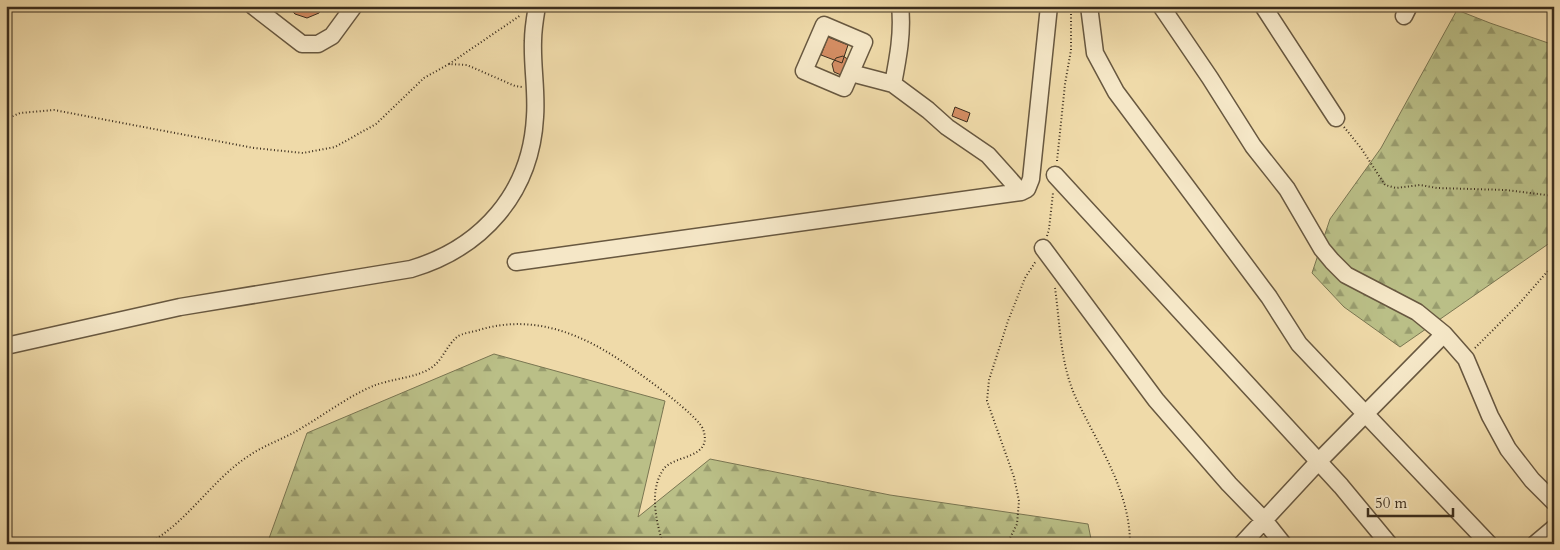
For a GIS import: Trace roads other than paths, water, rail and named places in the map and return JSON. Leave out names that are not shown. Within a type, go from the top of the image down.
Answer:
[{"type":"street","points":[[252,6],[302,44],[318,44],[332,36],[354,6]]},
{"type":"street","points":[[6,346],[180,307],[410,268],[448,255],[484,229],[506,204],[515,190],[528,158],[533,142],[536,114],[533,39],[537,6]]},
{"type":"street","points":[[893,84],[901,31],[900,6]]},
{"type":"street","points":[[516,262],[1021,192],[1026,189],[1031,179],[1049,6]]},
{"type":"street","points":[[1089,6],[1095,52],[1116,92],[1269,297],[1299,344],[1489,544]]},
{"type":"street","points":[[1161,6],[1253,146],[1287,190],[1322,249],[1346,274],[1417,312],[1444,334],[1466,359],[1490,416],[1508,449],[1532,480],[1554,502]]},
{"type":"street","points":[[1263,6],[1336,118]]},
{"type":"street","points":[[851,73],[893,84],[988,155],[1021,192]]},
{"type":"street","points":[[1055,175],[1318,462],[1389,544]]},
{"type":"street","points":[[1043,248],[1156,400],[1229,484],[1264,520],[1283,544]]},
{"type":"street","points":[[1242,544],[1318,462],[1444,334]]},
{"type":"street","points":[[1535,544],[1554,528]]}]
